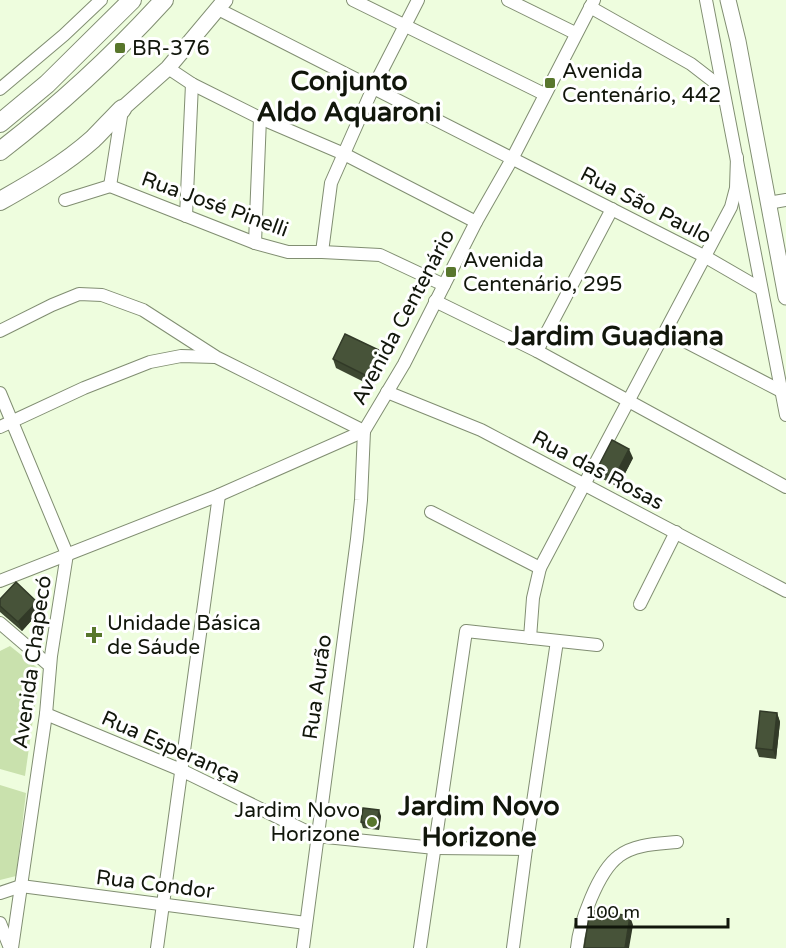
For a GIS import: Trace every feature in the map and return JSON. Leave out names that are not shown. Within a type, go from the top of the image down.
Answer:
[{"type":"highway","points":[[0,123],[47,84],[132,0]]},
{"type":"highway","points":[[0,151],[46,116],[88,79],[164,0]]},
{"type":"highway","points":[[0,201],[59,165],[92,140],[122,109]]},
{"type":"main road","points":[[728,0],[738,41],[786,296]]},
{"type":"main road","points":[[122,109],[168,68],[221,4]]},
{"type":"street","points":[[0,89],[101,0]]},
{"type":"street","points":[[353,0],[544,94]]},
{"type":"street","points":[[322,252],[330,183],[373,88],[418,0]]},
{"type":"street","points":[[508,0],[575,33]]},
{"type":"street","points":[[706,0],[786,415]]},
{"type":"street","points":[[592,3],[691,64],[722,88]]},
{"type":"street","name":"Avenida Centenário","points":[[0,580],[219,495],[364,431],[404,364],[592,3]]},
{"type":"street","name":"Rua São Paulo","points":[[221,4],[373,88],[704,256],[761,289]]},
{"type":"street","points":[[168,68],[192,84],[260,118],[344,154],[476,222]]},
{"type":"street","points":[[186,216],[192,84]]},
{"type":"street","points":[[65,200],[110,186],[122,109]]},
{"type":"street","points":[[255,243],[260,118]]},
{"type":"street","points":[[530,639],[533,597],[540,568],[667,332],[731,207],[736,188],[737,158]]},
{"type":"street","name":"Rua José Pinelli","points":[[110,186],[255,243],[288,252],[380,255],[444,285]]},
{"type":"street","points":[[768,203],[786,200]]},
{"type":"street","points":[[537,351],[612,209]]},
{"type":"street","points":[[0,331],[79,294],[102,295],[142,310],[216,357],[364,431]]},
{"type":"street","points":[[435,301],[537,351],[786,487]]},
{"type":"street","points":[[667,332],[781,391]]},
{"type":"street","points":[[0,428],[84,388],[150,362],[182,356],[216,357]]},
{"type":"street","name":"Rua das Rosas","points":[[387,392],[482,430],[786,591]]},
{"type":"street","name":"Avenida Chapecó","points":[[0,393],[67,554],[11,948]]},
{"type":"street","name":"Rua Aurão","points":[[303,948],[357,539],[364,431]]},
{"type":"street","points":[[157,948],[219,495]]},
{"type":"street","points":[[431,512],[540,568]]},
{"type":"street","points":[[640,604],[676,532]]},
{"type":"street","points":[[0,623],[50,666]]},
{"type":"street","points":[[420,948],[466,632],[597,645]]},
{"type":"street","points":[[513,948],[557,641]]},
{"type":"street","name":"Rua Esperança","points":[[46,714],[181,770],[316,836],[435,848],[526,849]]},
{"type":"street","points":[[577,948],[590,901],[603,876],[618,856],[642,846],[677,842]]},
{"type":"street","name":"Rua Condor","points":[[0,893],[21,886],[306,923]]},
{"type":"street","points":[[0,924],[11,948]]},
{"type":"green space","points":[[10,646],[40,670],[25,776],[0,769],[0,651]]},
{"type":"green space","points":[[0,785],[26,793],[16,876],[0,880]]},
{"type":"building","points":[[345,334],[381,351],[369,377],[333,359]]},
{"type":"building","points":[[612,440],[629,449],[614,478],[597,469]]},
{"type":"building","points":[[16,582],[37,602],[18,622],[0,606],[0,599]]},
{"type":"building","points":[[760,711],[777,713],[773,750],[756,748]]},
{"type":"building","points":[[363,808],[379,810],[377,824],[361,822]]},
{"type":"building","points":[[590,910],[630,916],[625,948],[584,948]]},
{"type":"place","name":"BR-376","points":[[120,48]]},
{"type":"place","name":"Avenida Centenário, 442","points":[[550,83]]},
{"type":"place","name":"Avenida Centenário, 295","points":[[451,272]]},
{"type":"place","name":"Unidade Básica de Sáude","points":[[94,635]]},
{"type":"place","name":"Jardim Novo Horizone","points":[[372,822]]},
{"type":"district","name":"Conjunto Aldo Aquaroni","points":[[349,96]]},
{"type":"district","name":"Jardim Guadiana","points":[[616,336]]},
{"type":"district","name":"Jardim Novo Horizone","points":[[479,822]]}]
